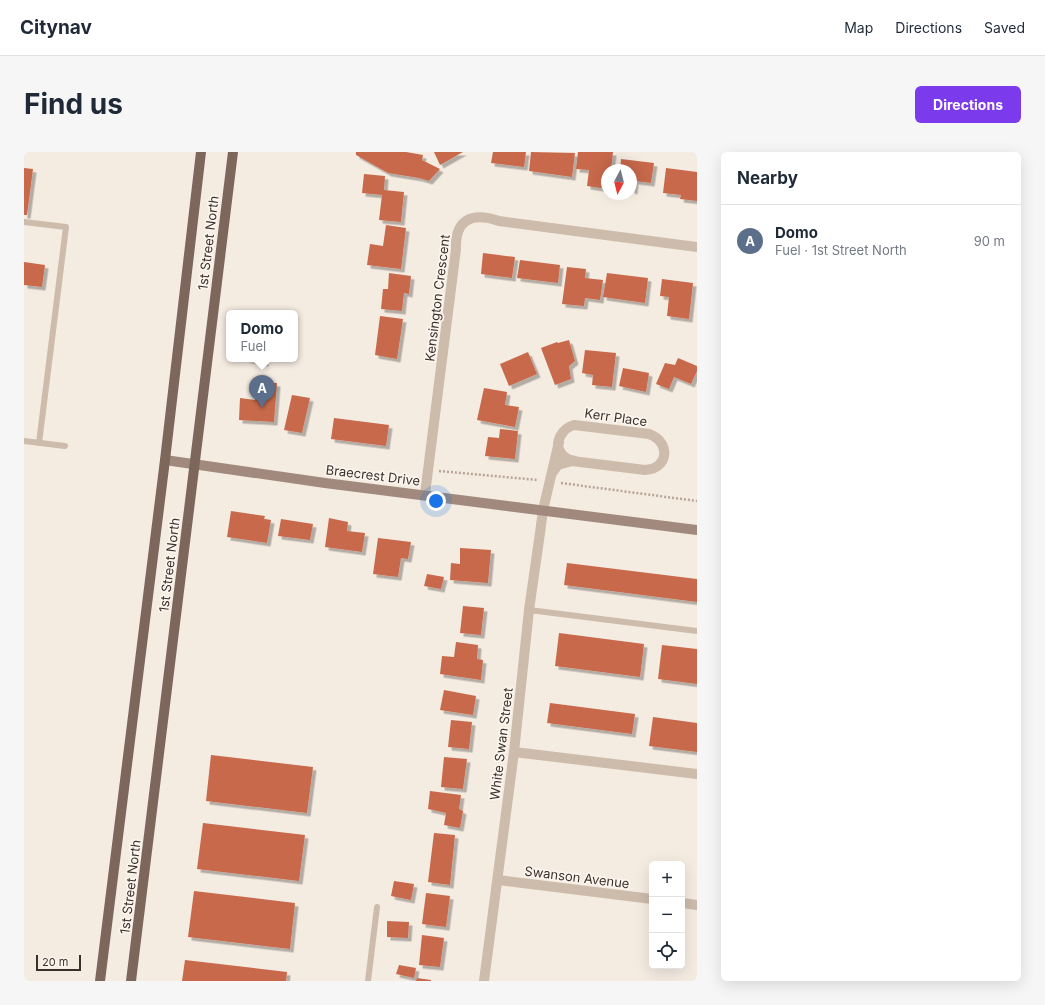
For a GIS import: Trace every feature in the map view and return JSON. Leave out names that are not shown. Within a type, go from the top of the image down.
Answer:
[{"type":"main road","name":"1st Street North","points":[[100,981],[165,460],[201,152]]},
{"type":"main road","name":"1st Street North","points":[[132,981],[233,152]]},
{"type":"street","name":"Kensington Crescent","points":[[425,494],[456,250],[456,240],[458,230],[465,222],[474,217],[488,217],[499,221],[697,246]]},
{"type":"street","name":"Kerr Place","points":[[543,510],[551,474],[559,442],[563,430],[568,426],[581,425],[649,434],[656,437],[664,445],[662,462],[657,467],[650,470],[575,461],[558,465],[551,474]]},
{"type":"street","points":[[559,442],[561,453],[570,460],[575,461]]},
{"type":"street","name":"Braecrest Drive","points":[[165,460],[325,483],[425,494],[697,530]]},
{"type":"street","name":"White Swan Street","points":[[484,981],[514,752],[529,610],[543,510]]},
{"type":"street","points":[[514,752],[697,774]]},
{"type":"street","name":"Swanson Avenue","points":[[498,880],[649,899]]},
{"type":"street","points":[[685,903],[697,905]]},
{"type":"lane","points":[[24,222],[66,227],[39,443]]},
{"type":"lane","points":[[24,441],[65,446]]},
{"type":"lane","points":[[529,610],[697,631]]},
{"type":"lane","points":[[368,981],[377,907]]},
{"type":"building","points":[[356,152],[406,152],[423,155],[422,160],[440,169],[429,181],[388,173],[356,155]]},
{"type":"building","points":[[434,152],[463,152],[440,165]]},
{"type":"building","points":[[493,152],[526,152],[524,167],[491,163]]},
{"type":"building","points":[[531,152],[575,153],[572,177],[529,171]]},
{"type":"building","points":[[578,152],[613,152],[612,164],[601,164],[601,188],[587,186],[589,170],[576,169]]},
{"type":"building","points":[[621,159],[654,163],[651,183],[637,181],[637,164],[621,164]]},
{"type":"building","points":[[24,168],[33,169],[27,215],[24,215]]},
{"type":"building","points":[[666,168],[697,172],[697,201],[680,199],[681,195],[663,193]]},
{"type":"building","points":[[364,174],[385,176],[384,190],[404,192],[401,222],[379,220],[382,195],[362,193]]},
{"type":"building","points":[[386,225],[406,228],[401,269],[367,265],[370,244],[383,246]]},
{"type":"building","points":[[483,253],[515,257],[512,278],[481,274]]},
{"type":"building","points":[[520,260],[560,265],[558,283],[517,278]]},
{"type":"building","points":[[24,262],[45,265],[42,287],[24,285]]},
{"type":"building","points":[[567,267],[586,269],[585,278],[603,280],[600,300],[585,298],[584,306],[562,304]]},
{"type":"building","points":[[389,273],[411,276],[409,294],[404,293],[402,311],[381,309],[383,289],[388,289]]},
{"type":"building","points":[[607,273],[648,278],[645,303],[603,297]]},
{"type":"building","points":[[662,279],[693,283],[689,319],[667,316],[669,297],[660,296]]},
{"type":"building","points":[[380,316],[403,319],[397,359],[375,355]]},
{"type":"building","points":[[569,340],[575,361],[569,366],[571,379],[555,385],[541,348],[557,342]]},
{"type":"building","points":[[585,350],[616,353],[612,387],[592,385],[593,375],[582,373]]},
{"type":"building","points":[[528,352],[537,374],[509,386],[500,364]]},
{"type":"building","points":[[678,358],[697,366],[697,371],[691,384],[674,377],[669,389],[656,384],[665,363],[675,365]]},
{"type":"building","points":[[623,368],[649,373],[646,392],[619,386]]},
{"type":"building","points":[[257,382],[277,383],[274,422],[239,420],[240,398],[255,400]]},
{"type":"building","points":[[484,388],[507,392],[505,405],[519,407],[515,427],[477,420]]},
{"type":"building","points":[[292,395],[310,398],[302,433],[284,430]]},
{"type":"building","points":[[334,418],[389,425],[386,446],[331,439]]},
{"type":"building","points":[[500,429],[518,431],[515,459],[485,456],[488,437],[499,438]]},
{"type":"building","points":[[231,511],[265,516],[264,519],[271,520],[267,543],[227,537]]},
{"type":"building","points":[[329,518],[348,522],[347,531],[365,533],[362,552],[325,547]]},
{"type":"building","points":[[281,519],[313,524],[310,540],[278,536]]},
{"type":"building","points":[[378,538],[411,542],[408,559],[401,558],[398,577],[373,574]]},
{"type":"building","points":[[460,548],[491,550],[488,583],[450,580],[451,563],[460,564]]},
{"type":"building","points":[[567,563],[697,579],[697,602],[564,585]]},
{"type":"building","points":[[427,574],[444,577],[441,589],[424,586]]},
{"type":"building","points":[[463,606],[484,608],[481,635],[460,633]]},
{"type":"building","points":[[559,633],[644,644],[640,677],[555,666]]},
{"type":"building","points":[[456,642],[478,645],[477,659],[483,660],[481,680],[440,674],[442,656],[454,657]]},
{"type":"building","points":[[662,645],[697,649],[697,684],[658,679]]},
{"type":"building","points":[[444,690],[476,696],[473,715],[440,710]]},
{"type":"building","points":[[550,703],[635,714],[632,734],[547,723]]},
{"type":"building","points":[[653,717],[697,723],[697,752],[649,746]]},
{"type":"building","points":[[451,720],[472,722],[469,749],[448,747]]},
{"type":"building","points":[[211,755],[313,767],[307,813],[206,801]]},
{"type":"building","points":[[444,757],[467,759],[463,789],[441,787]]},
{"type":"building","points":[[430,791],[461,795],[459,809],[463,811],[460,828],[444,825],[446,813],[428,809]]},
{"type":"building","points":[[203,823],[305,835],[299,881],[197,869]]},
{"type":"building","points":[[434,833],[455,835],[450,885],[428,882]]},
{"type":"building","points":[[394,881],[414,884],[411,900],[391,896]]},
{"type":"building","points":[[194,891],[295,903],[290,949],[188,937]]},
{"type":"building","points":[[426,893],[450,896],[446,927],[422,924]]},
{"type":"building","points":[[387,921],[409,922],[408,938],[387,937]]},
{"type":"building","points":[[422,935],[444,938],[440,967],[419,965]]},
{"type":"building","points":[[185,960],[287,972],[286,981],[182,981]]},
{"type":"building","points":[[399,965],[416,968],[414,978],[396,974]]},
{"type":"building","points":[[417,978],[431,980],[431,981],[416,981]]},
{"type":"place","name":"Domo","points":[[262,408]]}]
